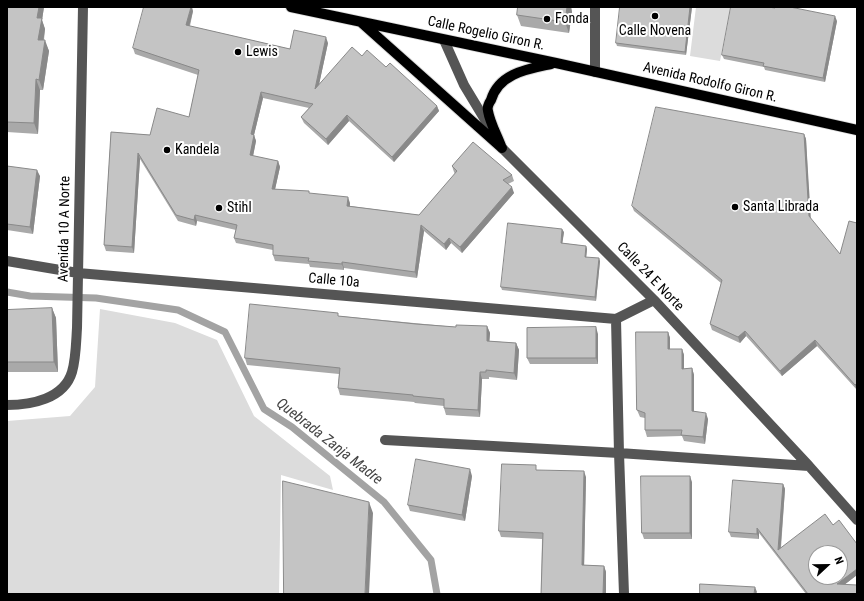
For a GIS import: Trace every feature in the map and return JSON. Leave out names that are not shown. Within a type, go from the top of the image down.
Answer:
[{"type":"main road","points":[[291,7],[362,23],[502,148]]},
{"type":"main road","name":"Calle Rogelio Giron R.","points":[[362,23],[556,63]]},
{"type":"main road","points":[[502,148],[487,110],[492,94],[502,81],[513,75],[524,70],[556,63]]},
{"type":"main road","name":"Avenida Rodolfo Giron R.","points":[[556,63],[857,130]]},
{"type":"street","name":"Avenida 10 A Norte","points":[[7,405],[18,405],[41,401],[53,396],[60,390],[72,374],[75,359],[78,286],[83,7]]},
{"type":"street","points":[[595,7],[595,72]]},
{"type":"street","name":"Calle 24 E Norte","points":[[444,40],[464,85],[502,148],[654,300],[809,466],[857,520]]},
{"type":"street","name":"Calle 10a","points":[[7,260],[78,273],[616,319]]},
{"type":"street","points":[[624,594],[616,319],[654,300]]},
{"type":"street","points":[[385,440],[619,453],[809,466]]},
{"type":"shaded area","points":[[696,7],[731,7],[720,61],[690,56]]},
{"type":"shaded area","points":[[100,309],[175,323],[217,340],[254,416],[330,476],[333,490],[281,475],[279,594],[7,594],[7,421],[70,416],[95,387]]},
{"type":"building","points":[[7,7],[39,7],[37,18],[42,18],[38,40],[45,40],[39,80],[36,79],[34,123],[7,122]]},
{"type":"building","points":[[144,7],[191,7],[186,25],[290,49],[294,30],[326,37],[315,89],[352,47],[362,56],[367,50],[386,67],[390,63],[437,106],[392,157],[347,115],[326,139],[301,117],[313,104],[261,92],[251,134],[254,135],[250,155],[278,161],[272,189],[309,191],[309,193],[348,197],[347,206],[419,215],[457,171],[452,166],[473,142],[512,175],[503,180],[512,187],[460,247],[449,238],[444,244],[421,225],[415,272],[342,262],[342,264],[308,261],[309,258],[273,255],[273,245],[234,238],[237,225],[195,215],[194,220],[176,215],[138,153],[132,247],[104,245],[111,132],[150,135],[157,108],[189,117],[199,70],[133,48]]},
{"type":"building","points":[[518,7],[567,7],[565,22],[517,15]]},
{"type":"building","points":[[620,7],[690,7],[685,52],[616,43]]},
{"type":"building","points":[[731,7],[790,7],[835,16],[823,78],[763,66],[764,63],[722,55]]},
{"type":"building","points":[[656,107],[804,134],[809,216],[840,254],[849,221],[857,223],[857,383],[855,385],[815,340],[780,371],[745,331],[738,337],[710,324],[722,280],[632,206]]},
{"type":"building","points":[[7,166],[37,170],[30,227],[7,224]]},
{"type":"building","points":[[508,223],[562,229],[561,243],[586,246],[585,257],[599,258],[595,297],[501,287]]},
{"type":"building","points":[[250,304],[338,313],[338,316],[416,324],[456,327],[456,325],[487,326],[487,341],[516,343],[514,373],[486,370],[486,372],[480,372],[478,410],[444,408],[444,399],[338,388],[340,368],[245,358]]},
{"type":"building","points":[[52,308],[54,362],[7,362],[7,310]]},
{"type":"building","points":[[596,327],[596,358],[527,358],[527,328]]},
{"type":"building","points":[[636,332],[668,332],[668,349],[682,349],[682,369],[692,368],[692,411],[706,413],[703,437],[681,435],[682,430],[645,430],[645,413],[637,410]]},
{"type":"building","points":[[416,459],[470,469],[462,515],[408,505]]},
{"type":"building","points":[[502,464],[536,465],[536,470],[584,471],[582,565],[604,566],[603,594],[541,594],[543,533],[499,531]]},
{"type":"building","points":[[641,476],[690,476],[690,533],[642,533]]},
{"type":"building","points":[[733,480],[783,484],[778,550],[825,514],[833,525],[839,520],[857,544],[857,569],[848,576],[848,545],[808,545],[808,585],[857,585],[857,594],[808,594],[757,528],[757,534],[729,532]]},
{"type":"building","points":[[283,481],[369,502],[365,594],[284,594]]},
{"type":"building","points":[[700,584],[755,587],[754,594],[700,594]]},
{"type":"waterway","name":"Quebrada Zanja Madre","points":[[7,292],[30,296],[96,298],[178,310],[225,332],[264,409],[292,427],[384,502],[431,560],[437,594]]},
{"type":"place","name":"Calle Novena","points":[[655,16]]},
{"type":"place","name":"Fonda","points":[[547,19]]},
{"type":"place","name":"Lewis","points":[[238,52]]},
{"type":"place","name":"Kandela","points":[[167,150]]},
{"type":"place","name":"Santa Librada","points":[[735,207]]},
{"type":"place","name":"Stihl","points":[[219,208]]}]
